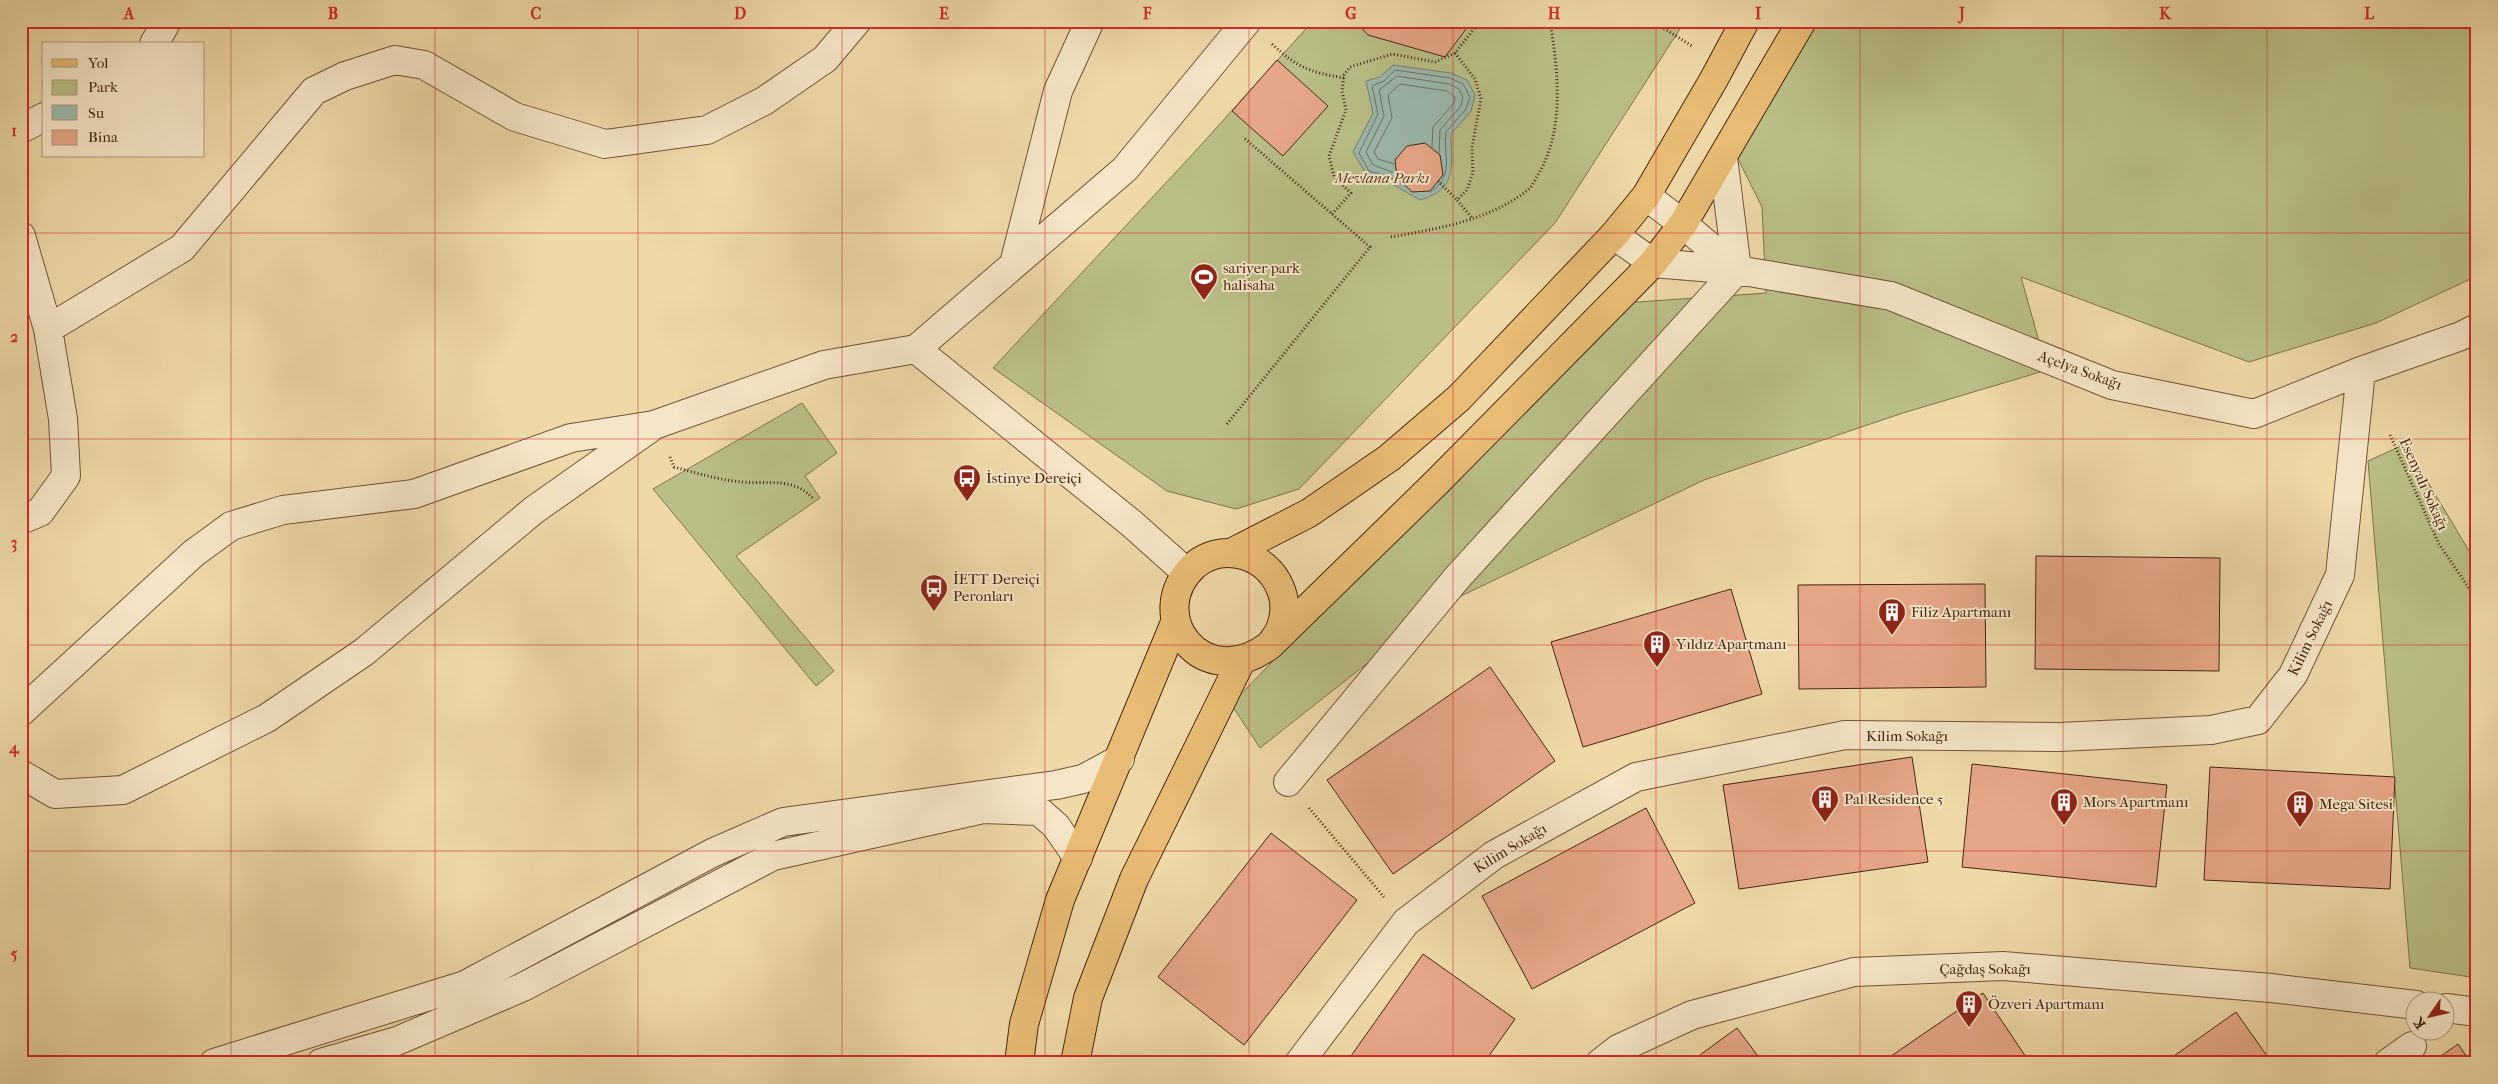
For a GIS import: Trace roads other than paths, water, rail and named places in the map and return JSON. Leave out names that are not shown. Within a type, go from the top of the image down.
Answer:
[{"type":"main road","points":[[1231,553],[1309,513],[1389,458],[1459,398],[1614,235],[1646,196],[1722,66],[1745,21]]},
{"type":"main road","points":[[1270,645],[1280,630],[1284,613],[1283,595],[1276,578],[1264,565],[1249,556],[1231,553],[1214,554],[1199,562],[1187,573],[1178,587],[1174,604],[1176,620],[1183,636],[1193,649],[1208,658],[1224,662],[1241,661],[1256,656],[1270,645],[1437,482],[1653,263],[1683,224],[1802,21]]},
{"type":"main road","points":[[1019,1063],[1024,1024],[1057,910],[1176,620]]},
{"type":"main road","points":[[1075,1063],[1088,998],[1134,880],[1241,661]]},
{"type":"street","points":[[155,42],[167,21]]},
{"type":"street","points":[[48,329],[182,248],[314,91],[345,76],[394,60],[424,65],[515,117],[605,144],[707,130],[764,101],[825,59],[857,21]]},
{"type":"street","points":[[1014,264],[1058,92],[1090,21]]},
{"type":"street","points":[[21,712],[194,553],[231,526],[283,510],[414,494],[571,438],[654,425],[824,365],[916,348],[1125,169],[1247,21]]},
{"type":"street","points":[[21,129],[42,118]]},
{"type":"street","points":[[1288,782],[1456,579],[1737,270],[1723,157]]},
{"type":"street","points":[[1646,196],[1683,224],[1737,270]]},
{"type":"street","points":[[1614,235],[1653,263]]},
{"type":"street","points":[[21,236],[48,329],[63,420],[66,476],[40,512],[21,520]]},
{"type":"street","name":"Açelya Sokağı","points":[[1653,263],[1737,270],[1891,296],[2112,385],[2254,414],[2361,371],[2461,336],[2477,328]]},
{"type":"street","points":[[916,348],[1131,523],[1187,573]]},
{"type":"street","name":"Kilim Sokağı","points":[[1300,1063],[1406,922],[1494,855],[1636,777],[1845,735],[2060,737],[2211,730],[2258,720],[2293,675],[2340,575],[2361,371]]},
{"type":"street","points":[[21,774],[55,794],[123,790],[267,718],[364,652],[534,510],[654,425]]},
{"type":"street","points":[[214,1063],[465,985],[712,853],[783,822],[1056,785],[1083,779],[1120,759]]},
{"type":"street","points":[[321,1063],[397,1041],[523,987],[772,856],[983,809],[1039,811],[1056,826],[1078,858]]},
{"type":"street","name":"Çağdaş Sokağı","points":[[1600,1063],[1618,1049],[1692,1015],[1854,972],[2003,966],[2271,988],[2406,1004]]},
{"type":"street","points":[[2456,1009],[2477,1012]]},
{"type":"street","points":[[2388,1063],[2412,1046]]},
{"type":"water","points":[[1393,65],[1451,73],[1467,80],[1475,95],[1471,111],[1451,134],[1451,166],[1447,183],[1441,190],[1420,200],[1385,180],[1367,175],[1353,152],[1373,113],[1366,81],[1380,77]]},
{"type":"place","name":"sariyer park halisaha","points":[[1204,301]]},
{"type":"place","name":"İstinye Dereiçi","points":[[967,502]]},
{"type":"place","name":"İETT Dereiçi Peronları","points":[[934,612]]},
{"type":"place","name":"Filiz Apartmanı","points":[[1892,636]]},
{"type":"place","name":"Yıldız Apartmanı","points":[[1657,668]]},
{"type":"place","name":"Pal Residence 5","points":[[1825,823]]},
{"type":"place","name":"Mors Apartmanı","points":[[2064,826]]},
{"type":"place","name":"Mega Sitesi","points":[[2300,828]]},
{"type":"place","name":"Özveri Apartmanı","points":[[1969,1028]]},
{"type":"park label","name":"Mevlana Parkı","points":[[1382,178]]}]
